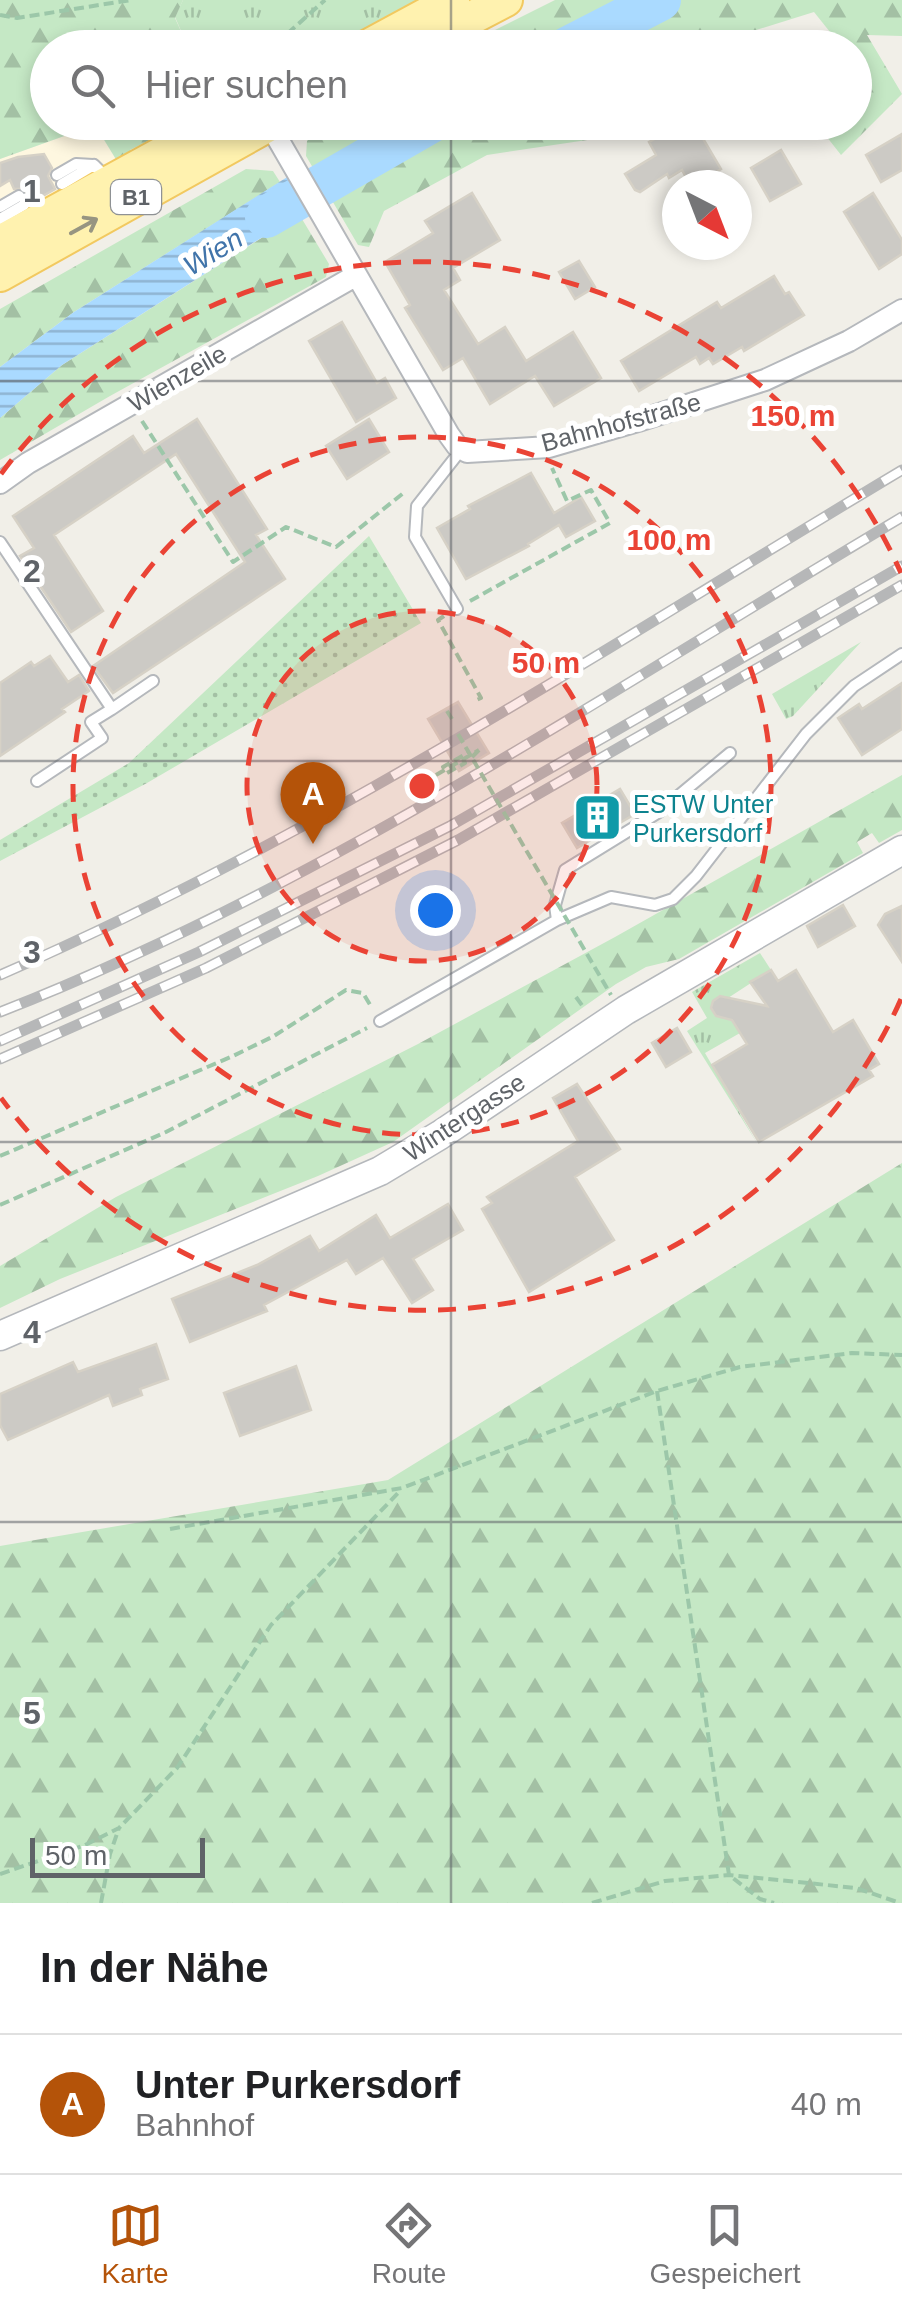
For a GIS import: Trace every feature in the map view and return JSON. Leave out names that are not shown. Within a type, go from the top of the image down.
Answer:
[{"type":"main road","points":[[397,30],[452,0]]},
{"type":"main road","points":[[448,30],[506,0]]},
{"type":"main road","name":"B1","points":[[0,242],[188,140]]},
{"type":"main road","name":"B1","points":[[0,276],[111,183],[225,140]]},
{"type":"street","points":[[279,140],[355,276],[449,434],[462,449]]},
{"type":"street","name":"Wienzeile","points":[[0,483],[28,463],[355,276]]},
{"type":"street","name":"Bahnhofstraße","points":[[462,449],[467,452],[548,446],[765,380],[902,310]]},
{"type":"street","name":"Wintergasse","points":[[0,1336],[380,1171],[440,1136],[626,1010],[902,850]]},
{"type":"lane","points":[[59,180],[111,183]]},
{"type":"lane","points":[[0,207],[22,201],[0,219]]},
{"type":"lane","points":[[457,608],[415,537],[417,506],[462,449]]},
{"type":"lane","points":[[0,542],[112,709]]},
{"type":"lane","points":[[380,1021],[557,920],[612,897],[654,905],[673,899],[696,876],[806,734],[854,686],[902,654]]},
{"type":"lane","points":[[37,781],[102,738],[92,722],[153,681]]},
{"type":"lane","points":[[557,920],[555,905],[565,870],[660,812],[730,753]]},
{"type":"path","points":[[0,15],[17,18],[130,0]]},
{"type":"path","points":[[291,30],[325,0]]},
{"type":"path","points":[[131,404],[233,562],[286,527],[336,547],[416,482]]},
{"type":"path","points":[[474,701],[481,698],[438,620],[610,523],[592,490],[567,501],[553,476],[548,446]]},
{"type":"path","points":[[447,711],[452,719]]},
{"type":"path","points":[[458,734],[610,995]]},
{"type":"path","points":[[471,755],[456,760],[443,768],[447,773],[465,762],[462,758],[460,755],[442,766],[436,775],[451,767],[465,758],[479,750],[471,755]]},
{"type":"path","points":[[0,1156],[233,1056],[274,1036],[346,990],[363,993],[380,1021],[166,1132],[0,1205]]},
{"type":"path","points":[[170,1530],[402,1488],[658,1391],[740,1367],[852,1353],[902,1355]]},
{"type":"path","points":[[658,1391],[729,1875],[760,1899],[774,1903]]},
{"type":"path","points":[[0,1874],[85,1845],[119,1828],[177,1768],[271,1625],[402,1488]]},
{"type":"path","points":[[101,1903],[119,1828]]},
{"type":"path","points":[[592,1903],[665,1881],[729,1875],[856,1888],[900,1903]]},
{"type":"shaded area","points":[[53,140],[104,140],[117,161],[0,227],[0,159]]},
{"type":"green space","points":[[0,0],[183,0],[175,18],[180,30],[30,30],[30,140],[53,140],[0,159]]},
{"type":"green space","points":[[183,0],[425,0],[366,30],[181,30],[175,17]]},
{"type":"green space","points":[[555,0],[902,0],[902,36],[872,35],[872,30],[828,30],[814,12],[756,30],[495,30]]},
{"type":"green space","points":[[872,43],[902,94],[872,124]]},
{"type":"green space","points":[[104,140],[150,140],[130,150],[117,161]]},
{"type":"green space","points":[[588,140],[487,155],[384,211],[369,247],[358,245],[306,156],[307,141]]},
{"type":"green space","points":[[829,140],[856,140],[841,155]]},
{"type":"green space","points":[[246,169],[273,171],[280,182],[74,312],[0,367],[0,309]]},
{"type":"green space","points":[[299,214],[329,264],[326,277],[0,460],[0,418],[62,365]]},
{"type":"green space","points":[[369,536],[421,623],[147,783],[0,861],[0,840],[129,763]]},
{"type":"green space","points":[[861,642],[793,716],[786,719],[772,694]]},
{"type":"green space","points":[[902,775],[902,830],[879,843],[872,833],[857,842],[863,853],[679,959],[646,967],[616,984],[393,1142],[60,1279],[0,1308],[0,1266],[116,1197],[418,1044]]},
{"type":"green space","points":[[760,953],[771,970],[728,998],[720,996],[711,1008],[715,1016],[729,1015],[740,1033],[705,1053],[757,1143],[687,1031],[707,1018],[692,992]]},
{"type":"green space","points":[[902,1163],[902,1903],[0,1903],[0,1546],[388,1480]]},
{"type":"water","points":[[292,174],[311,206],[62,365],[0,418],[0,367],[74,312]]},
{"type":"building","points":[[902,134],[902,170],[881,182],[866,155]]},
{"type":"building","points":[[653,140],[704,140],[721,169],[662,170],[662,177],[640,192],[635,190],[625,174],[656,155],[649,142]]},
{"type":"building","points":[[781,150],[801,184],[770,201],[751,168]]},
{"type":"building","points":[[44,154],[52,168],[48,176],[55,189],[32,202],[24,189],[14,189],[10,180],[0,186],[0,163]]},
{"type":"building","points":[[472,193],[500,240],[453,268],[460,280],[444,290],[478,344],[505,327],[526,361],[573,332],[601,378],[554,406],[535,376],[490,404],[463,358],[443,370],[405,308],[410,305],[385,262],[433,233],[425,221]]},
{"type":"building","points":[[873,193],[902,240],[902,254],[879,269],[844,212]]},
{"type":"building","points":[[579,261],[595,287],[575,299],[559,272]]},
{"type":"building","points":[[774,276],[804,315],[744,351],[742,347],[713,364],[709,358],[700,364],[696,357],[639,391],[621,361],[717,302],[721,308]]},
{"type":"building","points":[[342,322],[377,383],[385,378],[396,398],[356,422],[309,341]]},
{"type":"building","points":[[197,419],[267,529],[256,535],[285,579],[113,693],[93,666],[245,562],[176,454],[54,535],[103,611],[71,632],[20,556],[34,548],[13,516],[133,436],[144,453]]},
{"type":"building","points":[[369,419],[389,452],[347,479],[326,446]]},
{"type":"building","points":[[531,473],[554,513],[581,497],[595,521],[566,537],[559,525],[529,546],[466,579],[437,528],[470,509],[468,506]]},
{"type":"building","points":[[50,656],[68,682],[79,675],[89,691],[0,756],[0,683],[31,662],[34,666]]},
{"type":"building","points":[[902,683],[902,729],[862,755],[838,718],[859,704],[862,709]]},
{"type":"building","points":[[458,702],[489,753],[459,771],[428,719]]},
{"type":"building","name":"ESTW Unter Purkersdorf","points":[[620,789],[635,814],[577,848],[562,823]]},
{"type":"building","points":[[843,905],[855,926],[818,947],[807,926]]},
{"type":"building","points":[[902,906],[902,962],[878,925],[885,914]]},
{"type":"building","points":[[771,970],[778,981],[796,970],[833,1032],[853,1020],[879,1064],[869,1070],[873,1076],[759,1142],[712,1065],[747,1044],[732,1020],[716,1016],[711,1008],[720,996],[767,1006],[750,982]]},
{"type":"building","points":[[677,1028],[691,1052],[666,1067],[652,1043]]},
{"type":"building","points":[[577,1084],[620,1149],[575,1177],[614,1240],[529,1292],[482,1209],[492,1203],[487,1197],[578,1141],[553,1098]]},
{"type":"building","points":[[448,1204],[463,1230],[413,1259],[433,1290],[412,1303],[383,1258],[356,1274],[347,1260],[264,1305],[267,1311],[190,1342],[172,1299],[257,1265],[310,1236],[319,1251],[376,1215],[390,1238]]},
{"type":"building","points":[[156,1344],[168,1379],[140,1389],[142,1395],[113,1406],[109,1395],[8,1440],[0,1425],[0,1394],[73,1362],[78,1372]]},
{"type":"building","points":[[296,1366],[311,1410],[240,1436],[224,1393]]},
{"type":"waterway","name":"Wien","points":[[602,30],[660,0]]},
{"type":"waterway","name":"Wien","points":[[266,217],[400,140]]},
{"type":"railway","points":[[0,975],[118,921],[347,802],[902,470]]},
{"type":"railway","points":[[0,1012],[118,962],[348,847],[902,517]]},
{"type":"railway","points":[[0,1041],[199,952],[450,826],[902,566]]},
{"type":"railway","points":[[0,1059],[206,968],[458,840],[902,585]]},
{"type":"place","name":"ESTW Unter Purkersdorf","points":[[598,818]]},
{"type":"place","name":"Unter Purkersdorf","points":[[313,844]]}]
